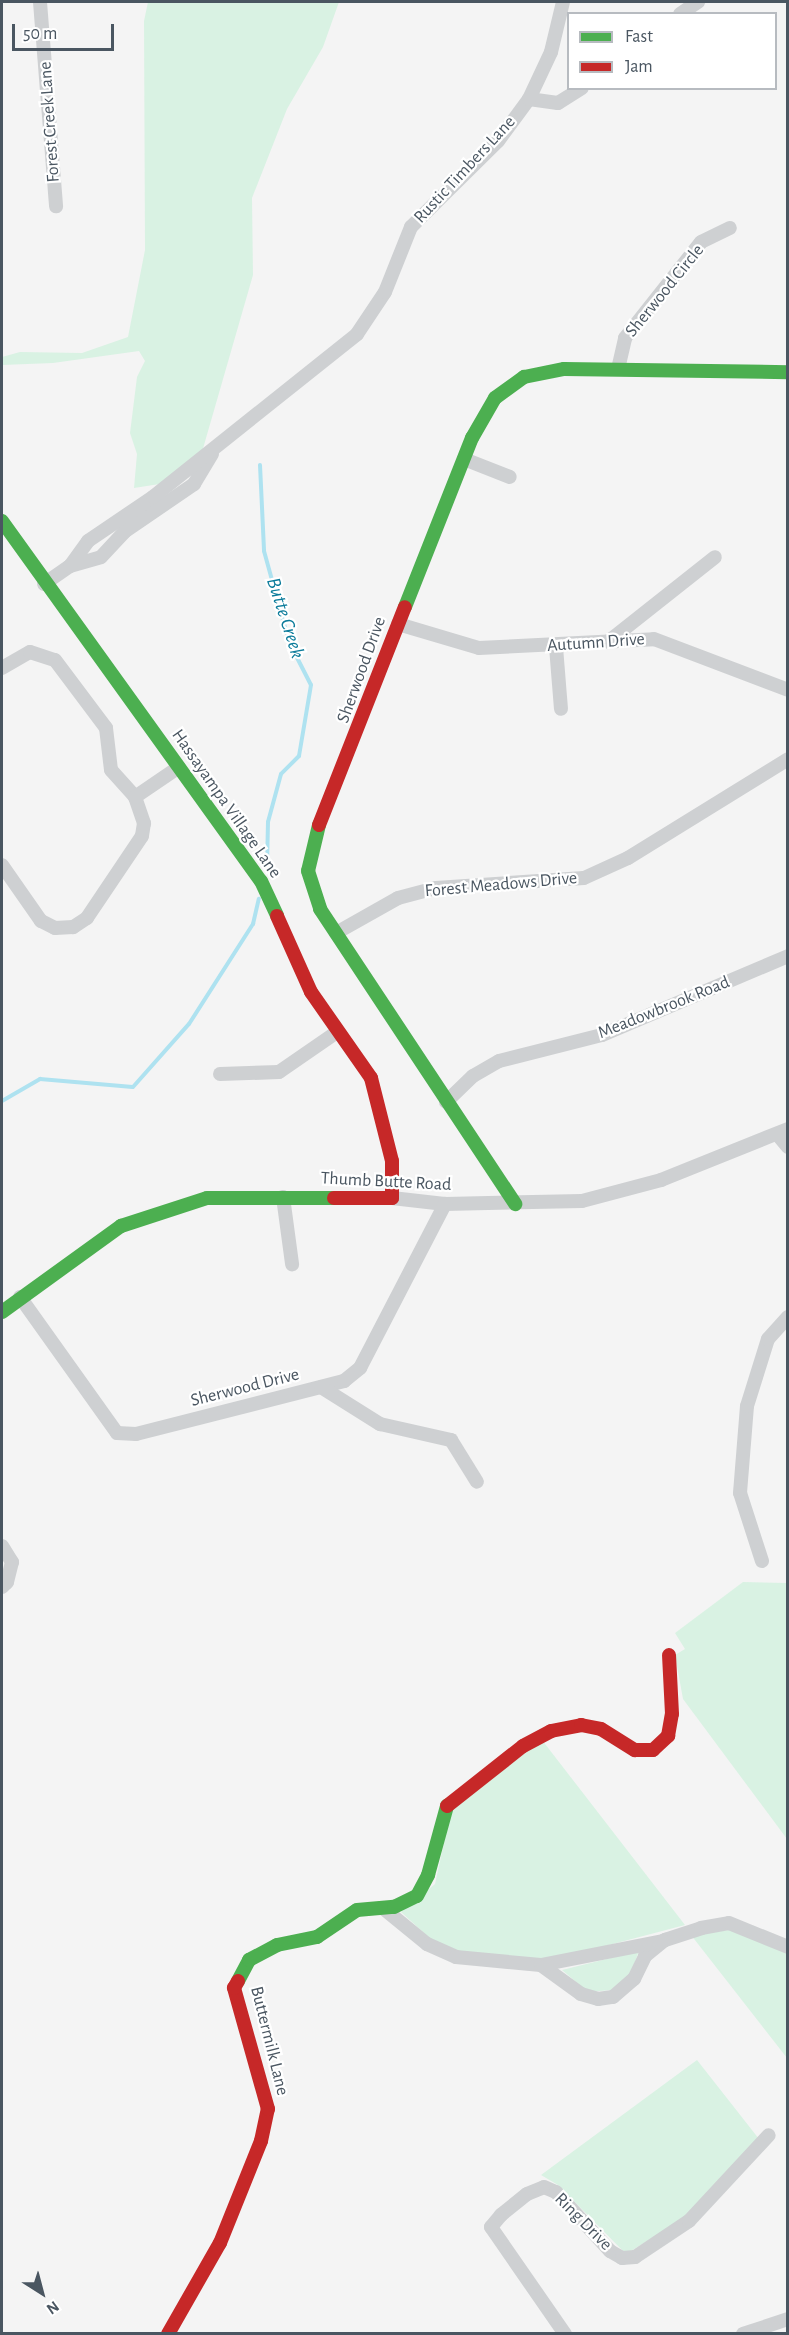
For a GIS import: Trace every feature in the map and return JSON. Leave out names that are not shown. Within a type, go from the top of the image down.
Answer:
[{"type":"street","name":"Forest Creek Lane","points":[[40,2],[56,206]]},
{"type":"street","name":"Rustic Timbers Lane","points":[[44,584],[70,566],[101,556],[140,513],[194,484],[216,447],[357,334],[385,292],[411,227],[498,141],[529,99],[551,52],[563,2]]},
{"type":"street","points":[[683,12],[698,2]]},
{"type":"street","points":[[529,99],[558,103],[579,90]]},
{"type":"street","name":"Sherwood Circle","points":[[618,369],[625,338],[701,242],[730,228]]},
{"type":"street","name":"Sherwood Drive","points":[[515,1203],[446,1102],[312,894],[308,872],[311,846],[375,695],[398,624],[464,459],[495,398],[524,377],[564,369],[788,372]]},
{"type":"street","points":[[464,459],[510,477]]},
{"type":"street","name":"Hassayampa Village Lane","points":[[2,521],[44,584],[261,881],[311,992],[371,1078],[385,1120],[392,1198]]},
{"type":"street","points":[[609,641],[715,557]]},
{"type":"street","name":"Autumn Drive","points":[[398,624],[479,648],[556,646],[654,639],[788,690]]},
{"type":"street","points":[[556,646],[561,709]]},
{"type":"street","points":[[2,668],[30,652],[56,660],[106,728],[111,770],[135,797],[144,824],[142,836],[87,918],[73,927],[55,928],[41,921],[2,865]]},
{"type":"street","name":"Forest Meadows Drive","points":[[336,933],[398,898],[436,888],[584,879],[628,858],[788,759]]},
{"type":"street","points":[[135,797],[179,766]]},
{"type":"street","name":"Meadowbrook Road","points":[[446,1102],[473,1076],[499,1061],[602,1035],[788,956]]},
{"type":"street","points":[[220,1074],[279,1072],[337,1032]]},
{"type":"street","points":[[782,1131],[788,1147]]},
{"type":"street","name":"Thumb Butte Road","points":[[2,1312],[120,1226],[207,1198],[392,1198],[445,1204],[582,1201],[711,1162],[782,1131]]},
{"type":"street","points":[[283,1197],[292,1264]]},
{"type":"street","name":"Sherwood Drive","points":[[20,1297],[117,1433],[136,1434],[344,1381],[360,1368],[445,1204]]},
{"type":"street","points":[[762,1561],[740,1492],[747,1406],[768,1339],[788,1317]]},
{"type":"street","points":[[321,1387],[380,1424],[451,1440],[477,1482]]},
{"type":"street","points":[[2,1546],[12,1562],[2,1587]]},
{"type":"street","name":"Buttermilk Lane","points":[[168,2334],[220,2243],[261,2141],[268,2109],[234,1988],[249,1960],[277,1945],[317,1936],[357,1910],[382,1908],[417,1896],[428,1875],[446,1807],[523,1746],[551,1731],[581,1725],[601,1730],[635,1750],[653,1750],[668,1736],[672,1714],[669,1655]]},
{"type":"street","points":[[382,1908],[427,1944],[456,1957],[541,1965],[665,1940],[729,1923],[788,1947]]},
{"type":"street","points":[[541,1965],[581,1994],[613,1997],[634,1979],[645,1956],[665,1940]]},
{"type":"street","name":"Ring Drive","points":[[566,2334],[491,2227],[501,2215],[544,2187],[556,2192],[610,2251],[635,2257],[689,2221],[769,2135]]},
{"type":"street","points":[[743,2334],[788,2319]]},
{"type":"green space","points":[[148,2],[339,2],[323,47],[287,109],[252,198],[253,275],[202,452],[166,483],[134,488],[137,454],[130,433],[137,377],[145,361],[139,351],[53,363],[2,365],[2,357],[20,352],[82,353],[128,337],[145,250],[144,21]]},
{"type":"green space","points":[[743,1582],[787,1583],[787,1839],[683,1699],[675,1655],[685,1649],[675,1633]]},
{"type":"green space","points":[[542,1740],[685,1925],[552,1960],[460,1952],[435,1943],[401,1912],[435,1884],[451,1810]]},
{"type":"green space","points":[[729,1930],[787,1952],[787,2058],[691,1935]]},
{"type":"green space","points":[[639,1951],[630,1975],[611,1990],[588,1992],[562,1970]]},
{"type":"green space","points":[[697,2060],[759,2139],[689,2215],[626,2254],[558,2185],[541,2175]]},
{"type":"waterway","name":"Butte Creek","points":[[260,465],[264,551],[289,642],[311,685],[299,756],[281,774],[268,822],[267,866]]},
{"type":"waterway","name":"Butte Creek","points":[[2,1101],[40,1079],[133,1087],[189,1024],[253,924],[259,899]]},
{"type":"traffic: fast","points":[[405,607],[472,438],[495,398],[524,377],[564,369],[788,372]]},
{"type":"traffic: fast","points":[[2,521],[261,881],[277,916]]},
{"type":"traffic: fast","points":[[319,825],[308,871],[320,909],[515,1204]]},
{"type":"traffic: fast","points":[[2,1312],[121,1226],[207,1198],[334,1198]]},
{"type":"traffic: fast","points":[[238,1981],[249,1960],[277,1945],[317,1937],[357,1910],[394,1907],[417,1896],[428,1875],[447,1806]]},
{"type":"traffic: jam","points":[[319,825],[405,607]]},
{"type":"traffic: jam","points":[[277,916],[311,992],[371,1078],[392,1161],[392,1198],[334,1198]]},
{"type":"traffic: jam","points":[[447,1806],[523,1746],[551,1731],[581,1725],[601,1729],[635,1750],[653,1750],[668,1736],[672,1714],[669,1655]]},
{"type":"traffic: jam","points":[[168,2334],[220,2243],[261,2141],[268,2109],[234,1988],[238,1981]]}]
